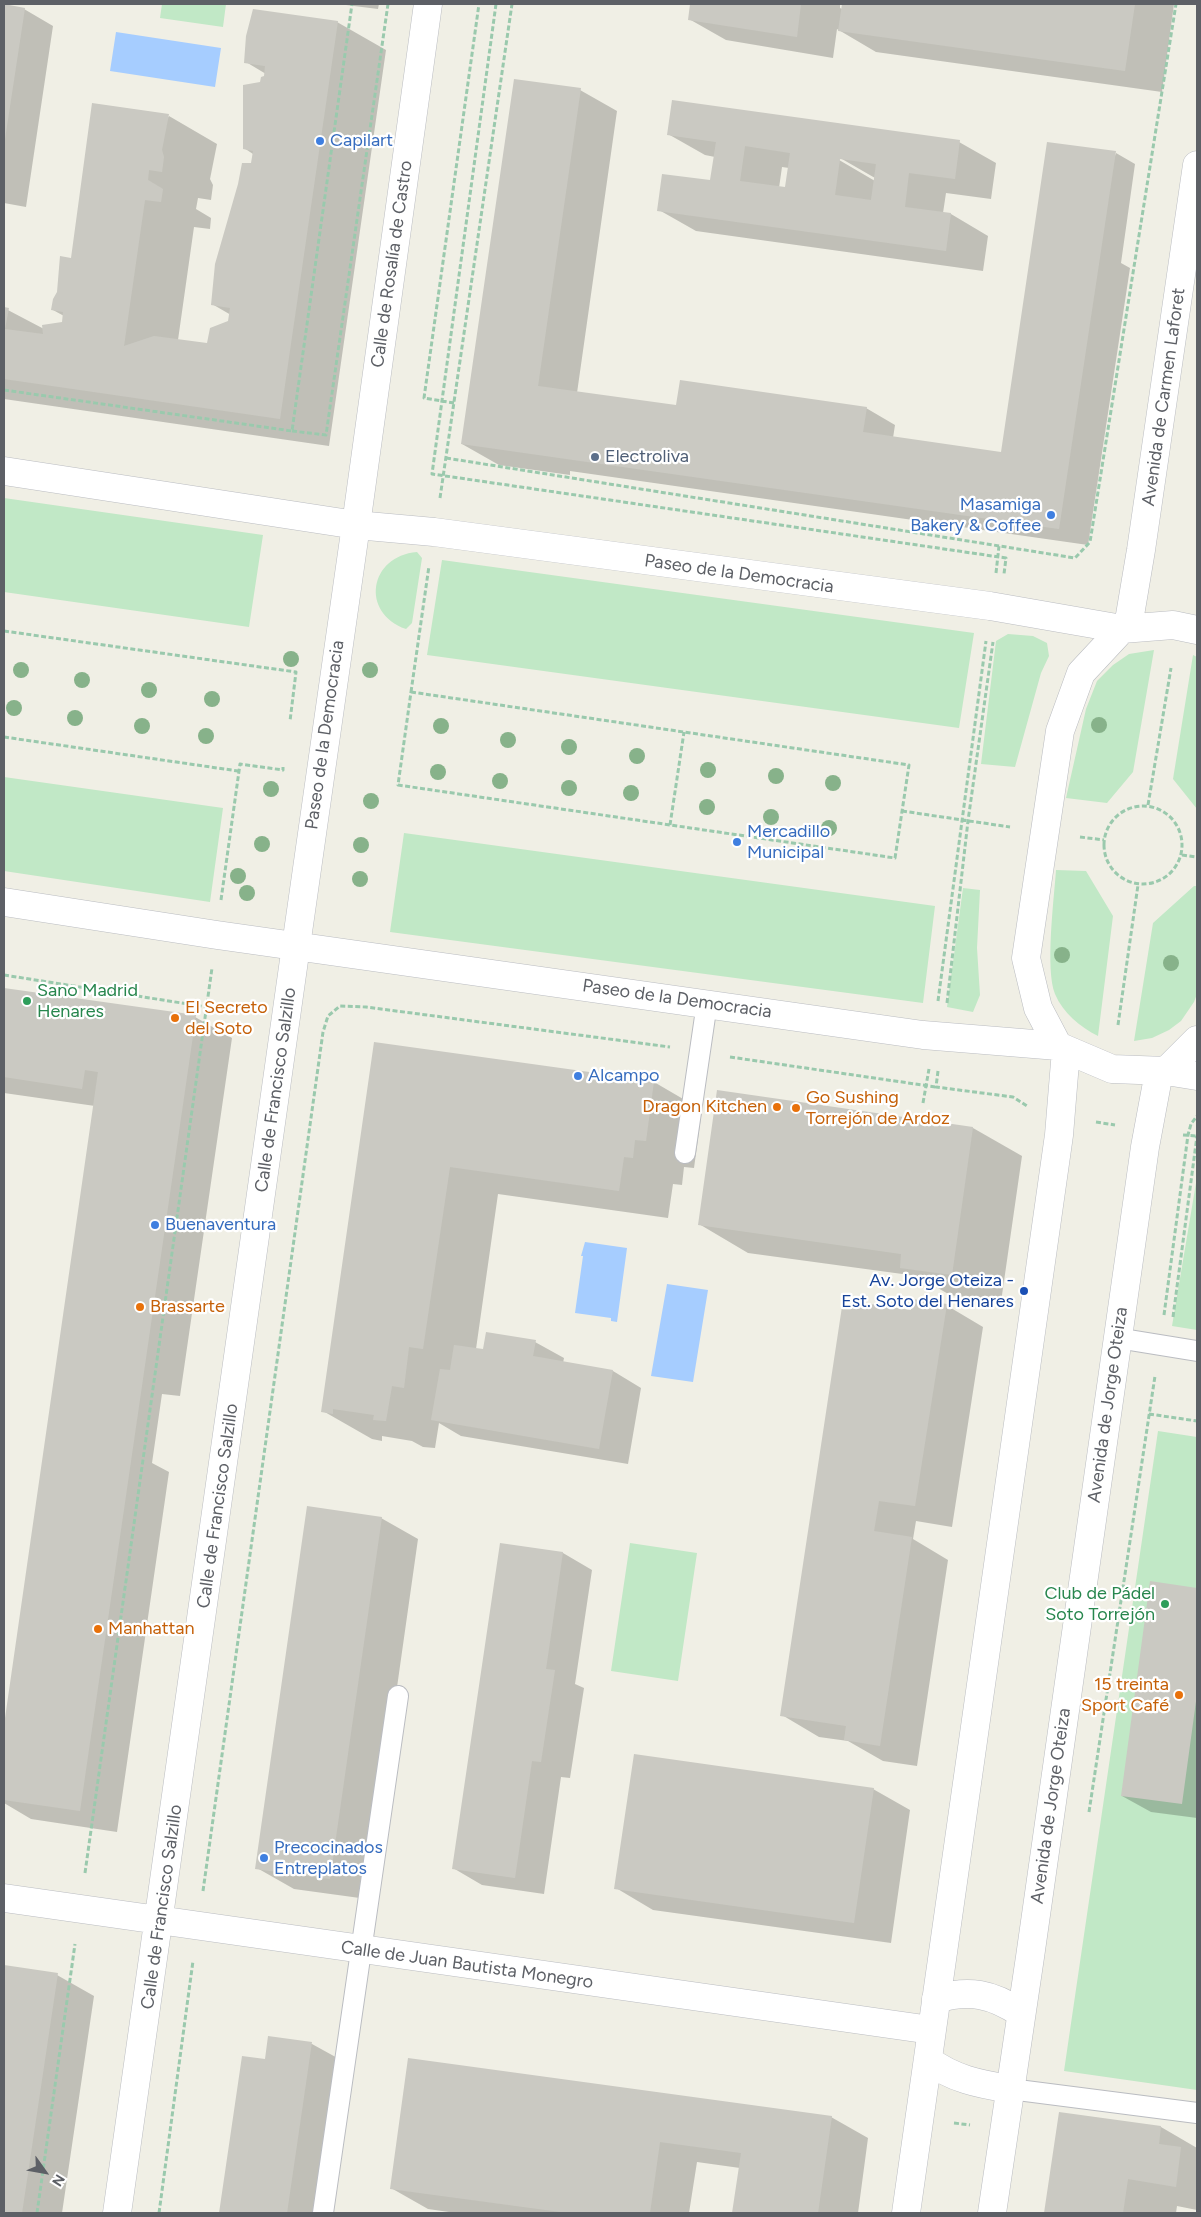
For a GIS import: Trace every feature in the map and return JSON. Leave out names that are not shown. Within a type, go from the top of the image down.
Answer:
[{"type":"street","name":"Calle de Rosalía de Castro","points":[[356,525],[428,4]]},
{"type":"street","name":"Avenida de Carmen Laforet","points":[[1125,628],[1143,540],[1197,165]]},
{"type":"street","name":"Paseo de la Democracia","points":[[4,472],[356,525],[434,532],[994,607],[1125,628],[1173,625],[1197,630]]},
{"type":"street","name":"Paseo de la Democracia","points":[[296,946],[356,525]]},
{"type":"street","points":[[906,2213],[1062,1116],[1062,1048],[1038,1008],[1026,958],[1060,731],[1081,673],[1125,628]]},
{"type":"street","name":"Paseo de la Democracia","points":[[4,902],[216,935],[938,1036],[1062,1048],[1112,1069],[1197,1076]]},
{"type":"street","name":"Calle de Francisco Salzillo","points":[[117,2213],[160,1922],[296,946]]},
{"type":"street","points":[[1162,1072],[1197,1040]]},
{"type":"street","name":"Avenida de Jorge Oteiza","points":[[992,2213],[1145,1147],[1162,1072]]},
{"type":"street","name":"Calle de Juan Bautista Monegro","points":[[4,1898],[160,1922],[931,2030]]},
{"type":"street","points":[[936,1999],[956,1993],[976,1995],[1001,2000],[1021,2013]]},
{"type":"street","points":[[928,2060],[955,2077],[1010,2089]]},
{"type":"lane","points":[[685,1153],[706,1003]]},
{"type":"lane","points":[[1117,1338],[1197,1351]]},
{"type":"lane","points":[[323,2213],[398,1696]]},
{"type":"lane","points":[[1010,2089],[1197,2113]]},
{"type":"path","points":[[292,431],[352,4]]},
{"type":"path","points":[[4,390],[326,435],[388,4]]},
{"type":"path","points":[[454,403],[424,398],[479,4]]},
{"type":"path","points":[[496,4],[440,401],[432,474],[1006,558],[994,607],[962,820],[938,1036],[936,1087]]},
{"type":"path","points":[[411,692],[909,765],[895,858],[398,785],[411,692],[434,532],[512,4]]},
{"type":"path","points":[[446,458],[1075,558],[1090,542],[1176,4]]},
{"type":"path","points":[[924,1103],[926,1086],[938,1036],[968,821],[1000,546]]},
{"type":"path","points":[[4,632],[296,672],[289,726]]},
{"type":"path","points":[[1148,805],[1171,668]]},
{"type":"path","points":[[670,825],[684,732]]},
{"type":"path","points":[[4,737],[238,771]]},
{"type":"path","points":[[37,2213],[207,1007],[238,771],[240,764],[283,770],[284,761]]},
{"type":"path","points":[[1148,805],[1166,812],[1181,830],[1182,855],[1171,874],[1154,884],[1138,884],[1121,878],[1106,859],[1104,840],[1112,821],[1127,808],[1148,805]]},
{"type":"path","points":[[902,810],[1104,840]]},
{"type":"path","points":[[1182,855],[1197,857]]},
{"type":"path","points":[[1118,1025],[1138,884]]},
{"type":"path","points":[[4,975],[207,1007]]},
{"type":"path","points":[[158,2213],[324,1032],[328,1016],[340,1006],[366,1007],[700,1052],[1012,1097],[1037,1111],[1197,1136],[1164,1346],[1149,1414],[1088,1816]]},
{"type":"path","points":[[1164,1346],[1188,1135],[1190,1124],[1197,1116]]},
{"type":"path","points":[[1149,1414],[1197,1421]]},
{"type":"path","points":[[919,2118],[1004,2130]]},
{"type":"green space","points":[[162,4],[226,4],[223,27],[160,18]]},
{"type":"green space","points":[[4,498],[263,535],[249,627],[4,592]]},
{"type":"green space","points":[[417,552],[422,558],[412,623],[406,629],[391,621],[382,611],[377,599],[376,586],[380,574],[389,563],[401,556]]},
{"type":"green space","points":[[442,560],[974,633],[959,728],[427,655]]},
{"type":"green space","points":[[1008,634],[1033,636],[1047,643],[1049,656],[1041,673],[1015,767],[981,764],[996,641]]},
{"type":"green space","points":[[1154,650],[1133,772],[1107,803],[1066,798],[1086,709],[1097,681],[1113,665],[1129,654]]},
{"type":"green space","points":[[1193,655],[1197,657],[1197,809],[1173,779]]},
{"type":"green space","points":[[4,777],[223,808],[210,902],[4,871]]},
{"type":"green space","points":[[404,833],[935,906],[923,1003],[390,932]]},
{"type":"green space","points":[[1056,870],[1086,871],[1113,916],[1098,1036],[1079,1024],[1067,1013],[1058,1001],[1052,983],[1050,951]]},
{"type":"green space","points":[[1194,886],[1197,886],[1197,994],[1194,1002],[1181,1021],[1169,1030],[1152,1038],[1134,1041],[1153,923]]},
{"type":"green space","points":[[963,888],[980,890],[977,948],[980,995],[973,1012],[947,1007]]},
{"type":"green space","points":[[1197,1177],[1197,1330],[1172,1326]]},
{"type":"green space","name":"Club de Pádel Soto Torrejón","points":[[1158,1431],[1197,1437],[1197,2090],[1064,2071]]},
{"type":"green space","points":[[630,1543],[697,1553],[678,1681],[611,1671]]},
{"type":"water","points":[[116,32],[221,48],[215,87],[110,71]]},
{"type":"water","points":[[585,1242],[627,1248],[617,1322],[611,1321],[611,1318],[575,1313],[583,1256],[581,1256]]},
{"type":"water","points":[[667,1284],[708,1290],[693,1382],[651,1376]]},
{"type":"building","points":[[4,4],[25,8],[5,139],[4,139]]},
{"type":"building","points":[[690,4],[801,4],[797,37],[688,20]]},
{"type":"building","points":[[842,4],[1135,4],[1125,71],[838,31]]},
{"type":"building","points":[[253,9],[338,21],[280,419],[4,379],[4,307],[9,308],[5,329],[43,334],[42,325],[62,322],[63,312],[51,310],[53,299],[57,292],[60,256],[71,258],[92,103],[169,114],[162,150],[164,157],[162,172],[149,170],[148,180],[163,189],[161,202],[145,200],[124,346],[154,336],[207,343],[210,328],[228,321],[230,308],[211,305],[215,264],[238,184],[242,163],[251,163],[253,151],[243,149],[243,85],[260,82],[261,77],[264,76],[265,66],[244,63],[246,36]]},
{"type":"building","points":[[514,79],[581,88],[538,386],[676,405],[680,380],[867,407],[863,432],[1001,452],[1047,142],[1116,151],[1059,529],[461,444]]},
{"type":"building","points":[[672,100],[960,140],[955,179],[909,173],[905,207],[951,213],[946,251],[657,211],[662,174],[710,180],[716,142],[667,135]],"holes":[[[745,146],[790,153],[785,187],[740,181]],[[840,159],[876,164],[871,200],[835,195]]]},
{"type":"building","points":[[4,988],[196,1015],[80,1811],[4,1800],[4,1725],[98,1072],[85,1070],[82,1089],[4,1077]]},
{"type":"building","points":[[374,1042],[654,1081],[646,1141],[635,1140],[633,1158],[624,1157],[619,1191],[450,1167],[423,1349],[409,1347],[404,1388],[392,1386],[386,1421],[373,1420],[374,1415],[333,1409],[333,1414],[321,1412]]},
{"type":"building","points":[[717,1090],[973,1127],[952,1275],[900,1268],[901,1254],[698,1225]]},
{"type":"building","points":[[912,1299],[947,1304],[915,1506],[879,1501],[874,1531],[912,1537],[880,1746],[844,1740],[846,1726],[780,1716],[843,1300],[911,1310]]},
{"type":"building","points":[[486,1332],[536,1340],[533,1356],[613,1370],[599,1449],[431,1420],[440,1369],[450,1370],[454,1345],[483,1349]]},
{"type":"building","points":[[307,1506],[382,1517],[330,1879],[255,1869]]},
{"type":"building","points":[[500,1543],[563,1552],[546,1669],[555,1670],[541,1762],[532,1761],[515,1878],[452,1869]]},
{"type":"building","points":[[1150,1581],[1197,1588],[1197,1694],[1182,1804],[1121,1796]]},
{"type":"building","points":[[634,1754],[874,1788],[854,1923],[614,1889]]},
{"type":"building","points":[[4,1965],[58,1973],[22,2213],[4,2213]]},
{"type":"building","points":[[268,2036],[312,2042],[287,2213],[219,2213],[242,2056],[265,2059]]},
{"type":"building","points":[[408,2058],[832,2116],[818,2213],[732,2213],[741,2153],[660,2142],[650,2213],[568,2213],[390,2189]]},
{"type":"building","points":[[1059,2112],[1161,2126],[1159,2144],[1181,2147],[1176,2187],[1128,2179],[1123,2213],[1044,2213]]},
{"type":"place","name":"Capilart","points":[[320,141]]},
{"type":"place","name":"Electroliva","points":[[595,457]]},
{"type":"place","name":"Masamiga Bakery & Coffee","points":[[1051,515]]},
{"type":"place","name":"Mercadillo Municipal","points":[[737,842]]},
{"type":"place","name":"Sano Madrid Henares","points":[[27,1001]]},
{"type":"place","name":"El Secreto del Soto","points":[[175,1018]]},
{"type":"place","name":"Alcampo","points":[[578,1076]]},
{"type":"place","name":"Dragon Kitchen","points":[[777,1107]]},
{"type":"place","name":"Go Sushing Torrejón de Ardoz","points":[[796,1108]]},
{"type":"place","name":"Buenaventura","points":[[155,1225]]},
{"type":"place","name":"Av. Jorge Oteiza - Est. Soto del Henares","points":[[1024,1291]]},
{"type":"place","name":"Brassarte","points":[[140,1307]]},
{"type":"place","name":"Club de Pádel Soto Torrejón","points":[[1165,1604]]},
{"type":"place","name":"Manhattan","points":[[98,1629]]},
{"type":"place","name":"15 treinta Sport Café","points":[[1179,1695]]},
{"type":"place","name":"Precocinados Entreplatos","points":[[264,1858]]}]
